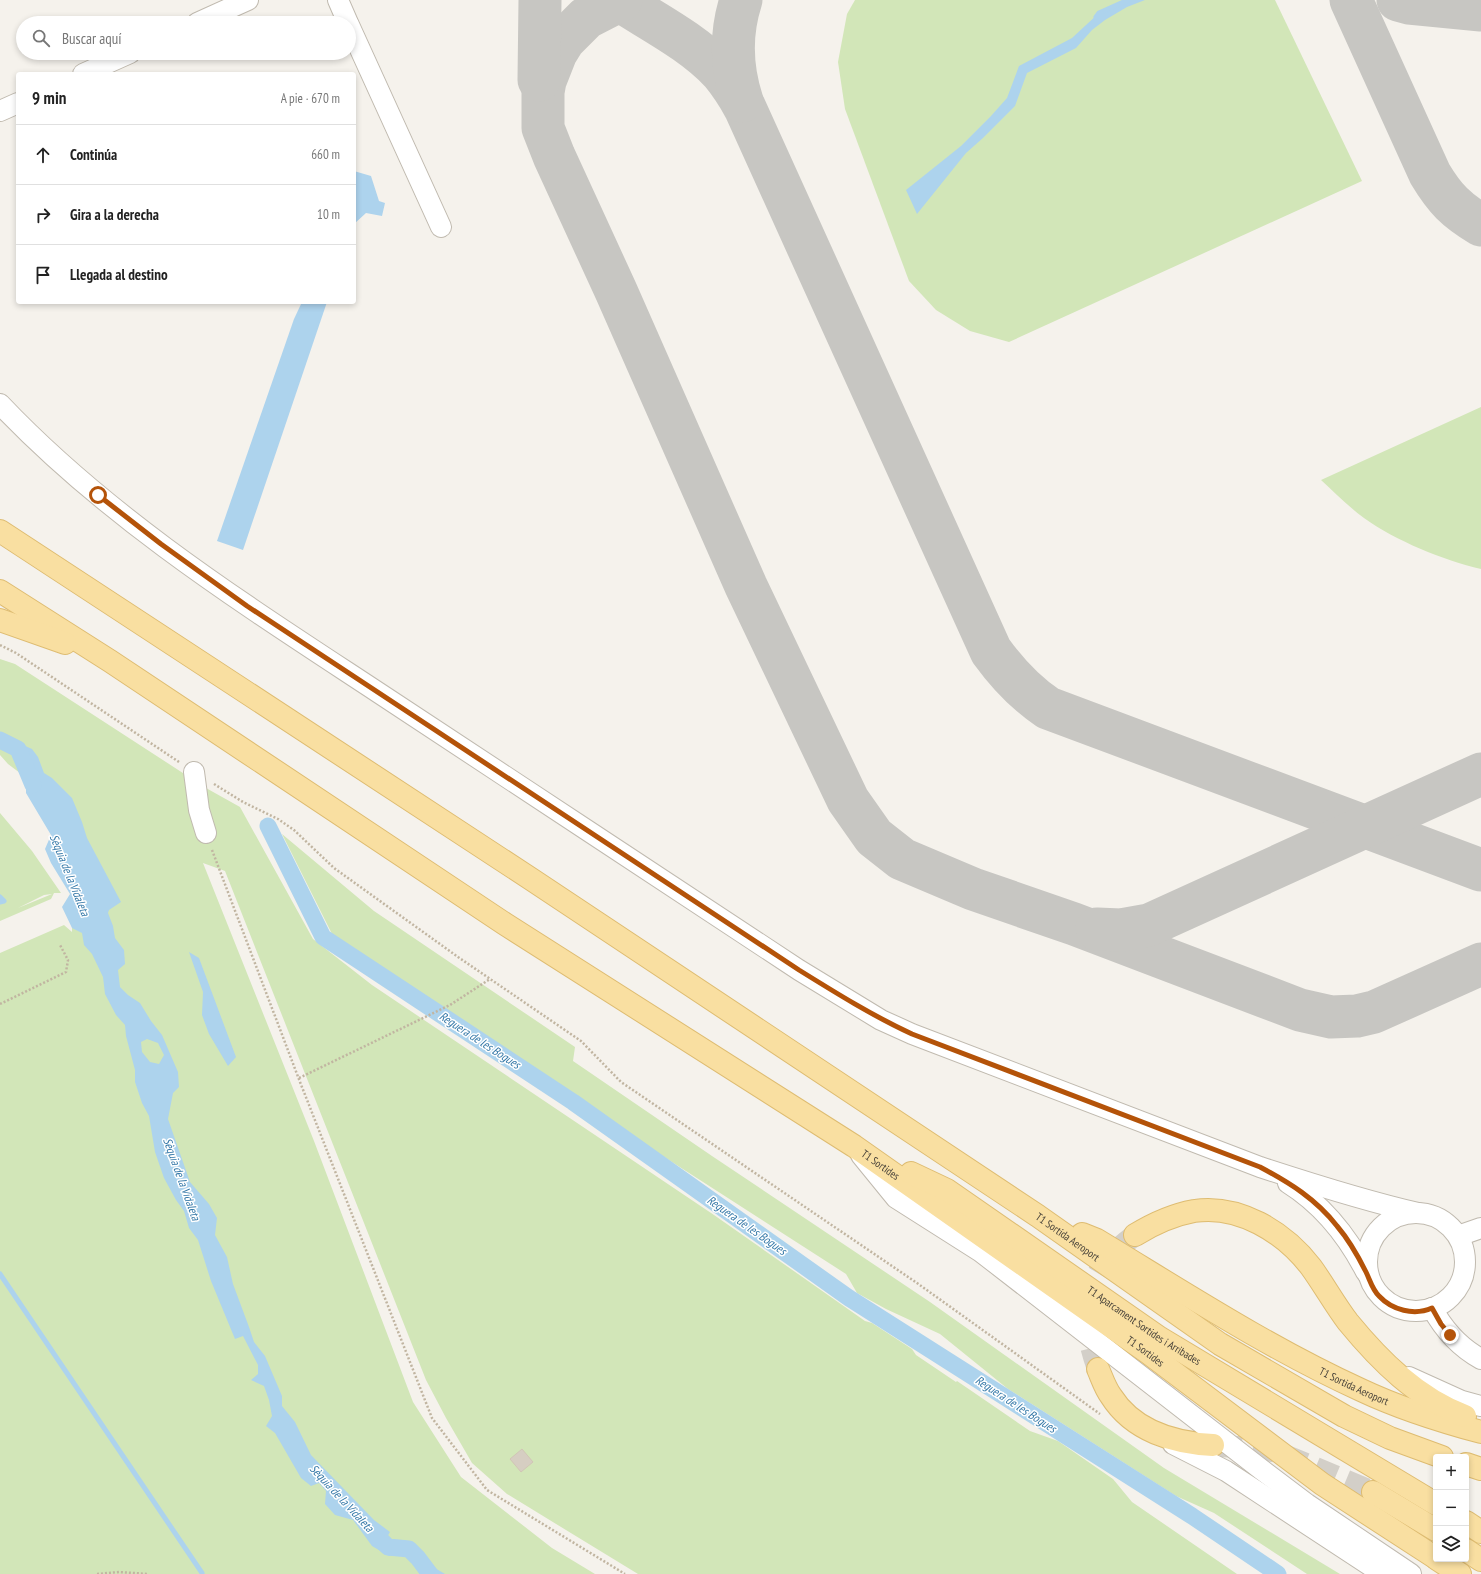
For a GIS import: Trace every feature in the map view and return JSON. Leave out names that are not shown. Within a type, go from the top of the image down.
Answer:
[{"type":"main road","points":[[0,531],[531,879],[1038,1216]]},
{"type":"main road","points":[[0,591],[110,661],[505,924],[854,1146]]},
{"type":"main road","points":[[0,620],[110,661]]},
{"type":"main road","name":"T1 Aparcament Sortides i Arribades","points":[[854,1146],[947,1190],[1160,1338],[1433,1502]]},
{"type":"main road","name":"T1 Sortides","points":[[854,1146],[1147,1352],[1322,1484],[1433,1557]]},
{"type":"main road","points":[[1135,1235],[1154,1224],[1174,1216],[1194,1211],[1209,1210],[1235,1214],[1251,1219],[1267,1227],[1282,1238],[1310,1266],[1348,1321],[1376,1354],[1420,1393],[1452,1411],[1481,1422]]},
{"type":"main road","name":"T1 Sortida Aeroport","points":[[1038,1216],[1097,1240],[1232,1322],[1295,1357],[1362,1391],[1446,1422],[1481,1432]]},
{"type":"main road","name":"T1 Sortida Aeroport","points":[[1038,1216],[1220,1344],[1344,1416],[1390,1438],[1434,1454]]},
{"type":"main road","points":[[1098,1369],[1111,1397],[1121,1409],[1135,1421],[1150,1431],[1172,1440],[1212,1445]]},
{"type":"main road","points":[[1469,1465],[1481,1469]]},
{"type":"main road","points":[[1373,1492],[1433,1528]]},
{"type":"main road","points":[[1469,1524],[1481,1532]]},
{"type":"main road","points":[[1469,1552],[1481,1560]]},
{"type":"main road","name":"T1 Sortides","points":[[1441,1562],[1460,1574]]},
{"type":"lane","points":[[213,16],[248,0]]},
{"type":"lane","points":[[338,0],[345,16]]},
{"type":"lane","points":[[356,40],[441,228]]},
{"type":"lane","points":[[87,72],[114,60]]},
{"type":"lane","points":[[0,111],[16,104]]},
{"type":"lane","points":[[0,404],[29,434],[98,495],[161,544],[247,606],[799,970],[856,1006],[881,1020],[912,1034],[1260,1167],[1388,1206],[1433,1216],[1443,1221],[1451,1228],[1458,1236],[1464,1250],[1464,1274],[1459,1286],[1451,1297],[1440,1306],[1426,1311],[1413,1312],[1400,1309],[1388,1303],[1378,1295],[1370,1283],[1367,1273],[1354,1248],[1338,1226],[1322,1208],[1304,1193],[1283,1179],[1260,1167]]},
{"type":"lane","points":[[194,772],[199,810],[206,833]]},
{"type":"lane","points":[[854,1146],[896,1198],[981,1252],[1262,1470],[1355,1537],[1411,1574]]},
{"type":"lane","points":[[1367,1273],[1366,1260],[1368,1248],[1373,1236],[1380,1228],[1395,1217],[1405,1214],[1418,1213]]},
{"type":"lane","points":[[1458,1236],[1481,1228]]},
{"type":"lane","points":[[1432,1308],[1441,1324],[1450,1335],[1481,1359]]},
{"type":"lane","points":[[1396,1372],[1462,1401],[1481,1406]]},
{"type":"lane","points":[[1150,1431],[1226,1471],[1383,1574]]},
{"type":"path","points":[[0,645],[16,652],[194,772],[243,802],[278,819],[294,830],[334,868],[452,953],[581,1040],[621,1082],[918,1283]]},
{"type":"path","points":[[206,833],[299,1078],[432,1418],[487,1490],[625,1574]]},
{"type":"path","points":[[0,1004],[66,972],[68,960],[60,945]]},
{"type":"path","points":[[299,1078],[450,1005],[490,978]]},
{"type":"path","points":[[97,1574],[119,1572],[148,1574]]},
{"type":"green space","points":[[855,0],[1275,0],[1362,181],[1009,342],[970,331],[936,310],[909,281],[845,109],[838,62],[847,14]]},
{"type":"green space","points":[[1481,407],[1481,569],[1420,549],[1390,534],[1358,514],[1321,480]]},
{"type":"green space","points":[[0,659],[15,664],[206,788],[240,807],[313,939],[372,985],[714,1215],[865,1321],[872,1323],[912,1349],[916,1355],[956,1382],[957,1381],[1030,1431],[1058,1441],[1113,1479],[1132,1502],[1237,1574],[638,1574],[507,1494],[472,1463],[426,1380],[225,871],[203,863],[314,1141],[413,1402],[461,1477],[552,1548],[595,1574],[0,1574],[0,953],[64,925],[72,932],[72,928],[104,899],[69,810],[8,764],[0,755]]},
{"type":"green space","points":[[0,813],[32,851],[61,893],[54,893],[51,899],[0,921]],"holes":[[[52,894],[18,908],[44,895]]]},
{"type":"green space","points":[[282,834],[374,911],[575,1047],[573,1061],[930,1302],[1164,1468],[1340,1574],[1307,1574],[1214,1513],[1176,1496],[1008,1389],[940,1334],[886,1309],[857,1293],[846,1274],[630,1135],[332,934]]},
{"type":"water","points":[[1129,0],[1145,0],[1127,7],[1105,20],[1092,30],[1076,48],[1027,73],[1015,106],[966,153],[917,214],[906,190],[961,146],[991,116],[1007,98],[1019,66],[1072,38],[1099,13]]},
{"type":"water","points":[[356,172],[371,176],[379,201],[385,203],[382,216],[366,213],[356,222]]},
{"type":"water","points":[[301,304],[326,304],[243,550],[217,541],[294,319]]},
{"type":"water","points":[[23,745],[32,749],[38,757],[44,773],[52,778],[72,798],[87,838],[121,902],[109,910],[108,913],[113,926],[115,938],[124,950],[125,964],[118,970],[120,987],[128,995],[140,1003],[162,1035],[178,1072],[179,1087],[173,1093],[168,1119],[190,1182],[209,1204],[217,1218],[215,1235],[227,1257],[233,1284],[254,1342],[265,1356],[282,1396],[282,1406],[295,1422],[311,1455],[374,1520],[390,1532],[386,1539],[396,1548],[409,1549],[418,1558],[445,1574],[423,1574],[410,1558],[402,1555],[389,1556],[372,1546],[353,1520],[335,1515],[325,1504],[326,1491],[319,1483],[311,1486],[301,1478],[275,1433],[266,1426],[272,1416],[269,1400],[264,1386],[251,1380],[258,1374],[258,1365],[243,1336],[235,1339],[211,1281],[198,1240],[189,1228],[184,1211],[164,1178],[155,1152],[149,1116],[142,1103],[135,1082],[135,1070],[126,1036],[125,1025],[116,1015],[105,994],[103,977],[92,954],[84,945],[82,933],[72,928],[62,907],[70,894],[51,863],[45,849],[51,835],[26,793],[26,782],[22,773],[25,767]],"holes":[[[147,1039],[158,1043],[164,1055],[159,1064],[150,1062],[142,1052],[141,1042]]]},
{"type":"water","points":[[189,952],[199,958],[236,1057],[228,1066],[209,1034],[202,1015],[203,992]]},
{"type":"building","points":[[522,1449],[533,1462],[521,1472],[510,1459]]},
{"type":"waterway","points":[[1096,17],[1099,13],[1128,0]]},
{"type":"waterway","name":"Sèquia de la Vidaleta","points":[[0,740],[18,749],[33,785]]},
{"type":"waterway","name":"Reguera de les Bogues","points":[[268,826],[323,937],[573,1102],[849,1298],[1192,1516],[1278,1574]]},
{"type":"waterway","points":[[0,897],[4,901],[0,902]]},
{"type":"waterway","points":[[0,1274],[202,1573]]},
{"type":"waterway","name":"Sèquia de la Vidaleta","points":[[377,1536],[388,1547],[409,1549],[430,1574]]},
{"type":"taxiway","points":[[539,80],[540,0]]},
{"type":"taxiway","points":[[619,0],[672,33],[710,61],[731,85],[745,108],[991,651],[1016,682],[1048,708],[1481,870]]},
{"type":"taxiway","points":[[621,0],[586,18],[564,40],[556,53],[545,81],[543,92],[543,128],[554,156],[616,291],[746,586],[848,800],[874,837],[902,859],[973,889],[1074,924],[1300,1010],[1331,1017],[1357,1016],[1374,1012],[1481,964]]},
{"type":"taxiway","points":[[741,0],[735,25],[733,50],[738,88],[742,101]]},
{"type":"taxiway","points":[[1351,0],[1430,174],[1446,197],[1458,209],[1481,225]]},
{"type":"taxiway","points":[[1398,0],[1409,3],[1481,10]]},
{"type":"taxiway","points":[[1097,929],[1121,930],[1149,925],[1481,774]]},
{"type":"tunnel","points":[[1098,1369],[1091,1348],[1088,1329],[1087,1311],[1090,1294],[1095,1279],[1105,1264],[1118,1249],[1135,1235]]},
{"type":"tunnel","points":[[1220,1446],[1257,1448],[1277,1452],[1373,1492]]},
{"type":"route","points":[[98,495],[161,544],[247,606],[799,970],[856,1006],[881,1020],[912,1034],[1260,1167],[1283,1179],[1304,1193],[1322,1208],[1338,1226],[1354,1248],[1367,1273],[1370,1283],[1378,1295],[1388,1303],[1400,1309],[1413,1312],[1426,1311],[1432,1308],[1441,1324],[1450,1335]]}]
